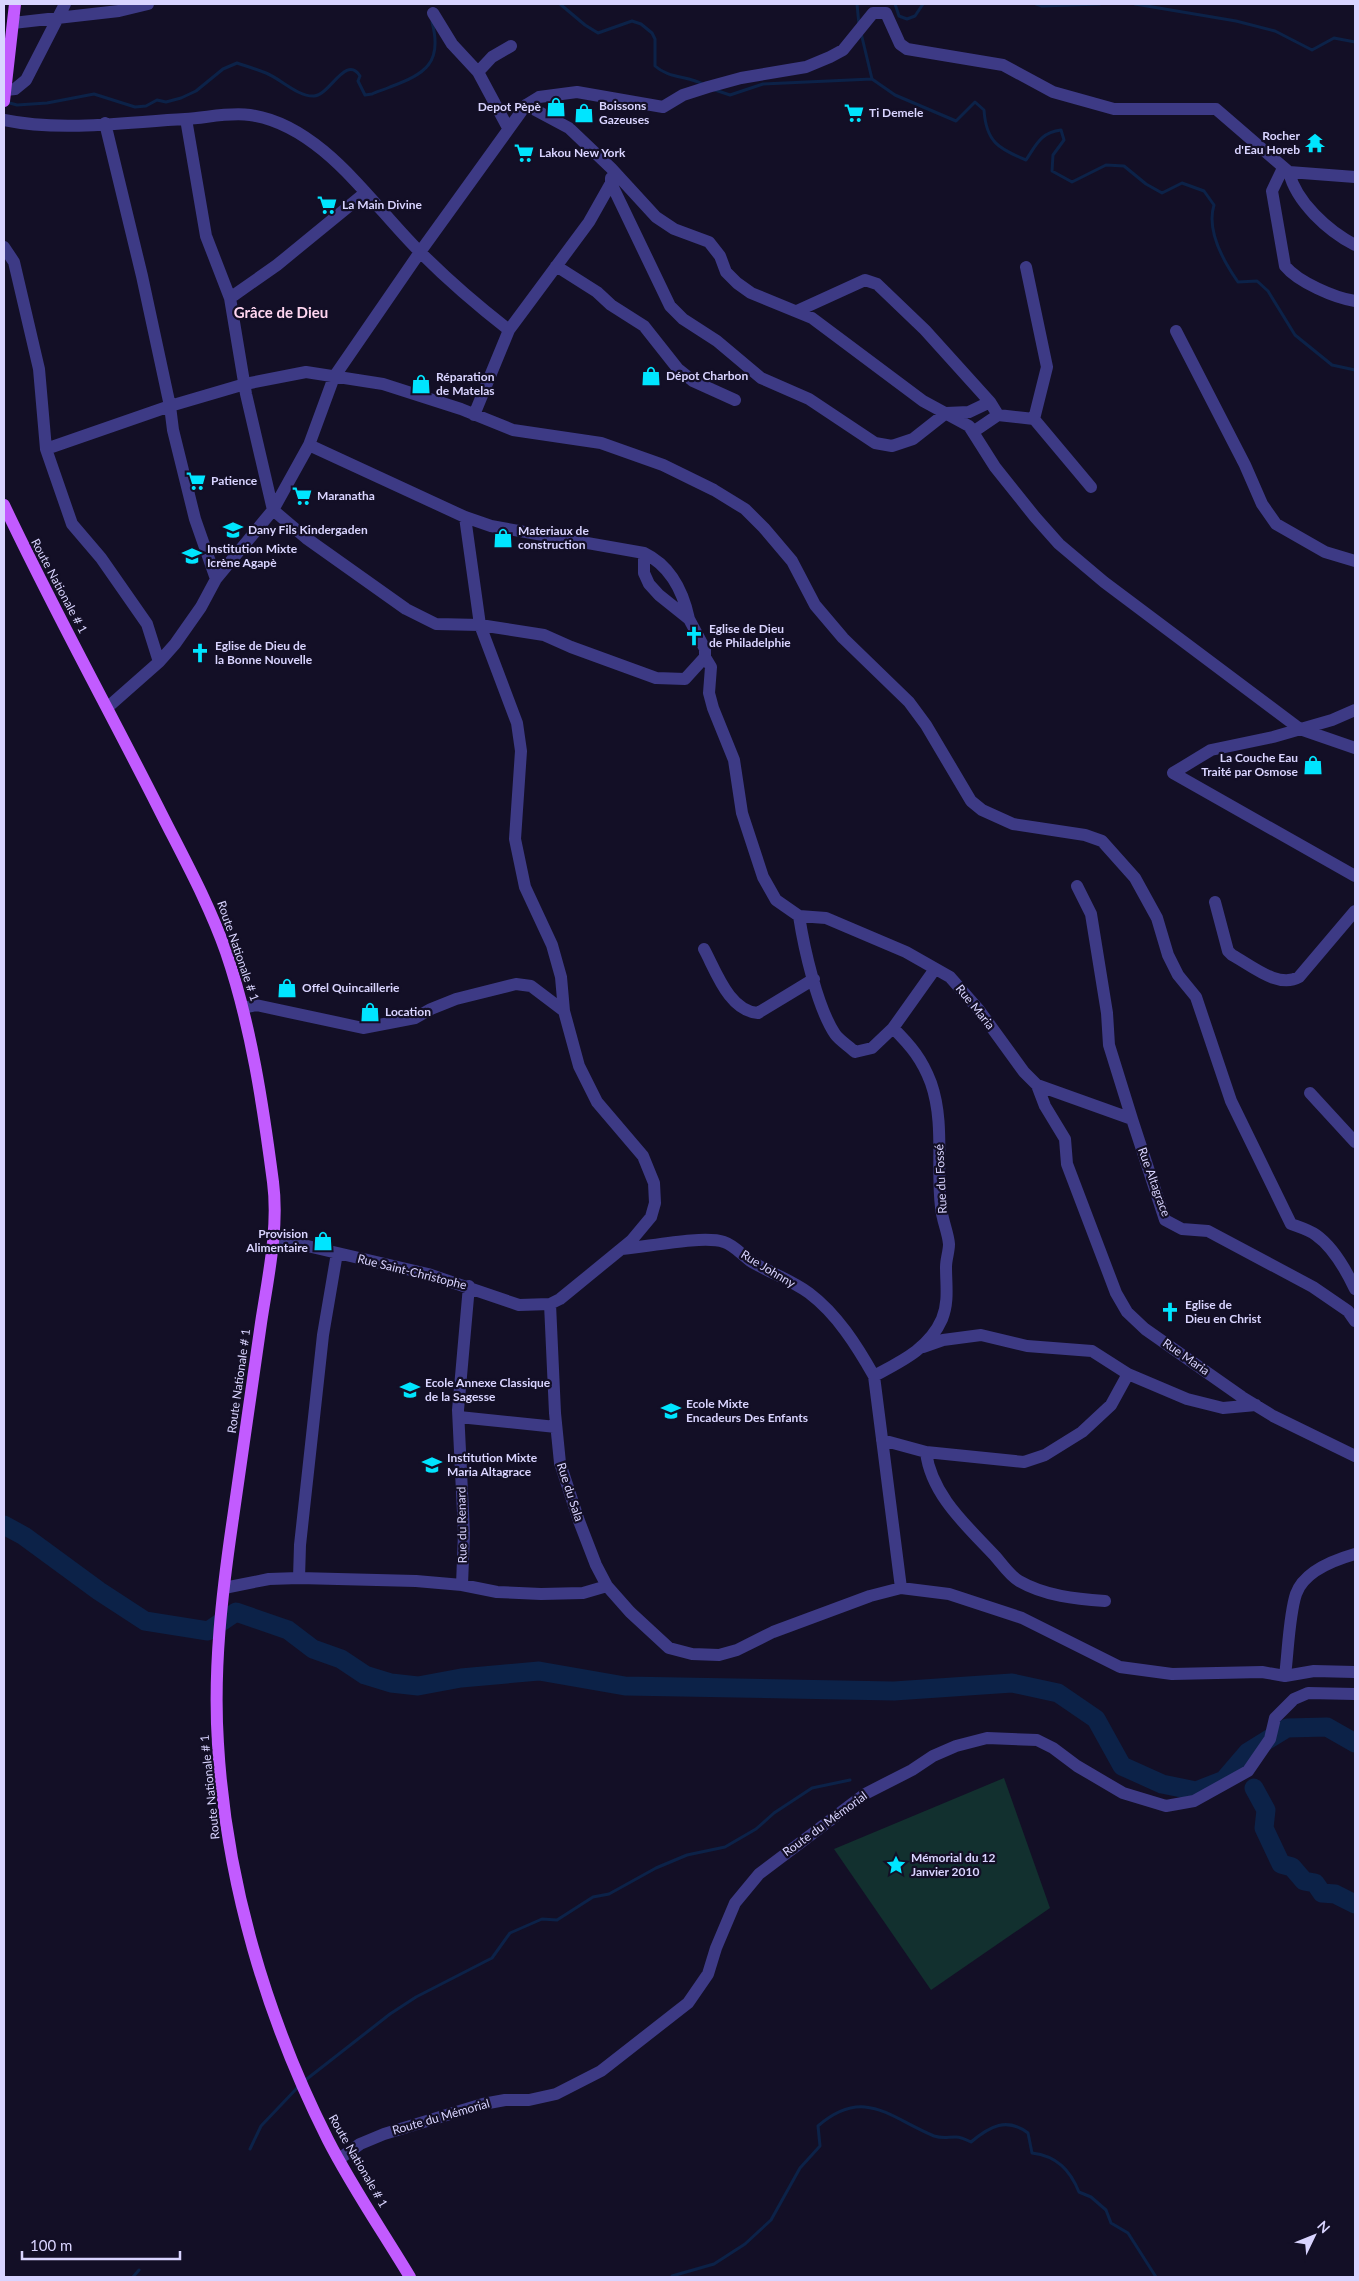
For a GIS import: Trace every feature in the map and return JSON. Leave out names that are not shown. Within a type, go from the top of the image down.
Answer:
[{"type":"main road","points":[[5,96],[15,4]]},
{"type":"main road","name":"Route Nationale # 1","points":[[4,505],[28,558],[108,707],[207,903],[225,948],[243,1008],[273,1181],[273,1238],[224,1588],[217,1662],[217,1733],[226,1829],[244,1917],[271,2007],[290,2056],[329,2144],[410,2277]]},
{"type":"street","points":[[5,96],[26,80],[65,4]]},
{"type":"street","points":[[13,23],[119,12],[148,4]]},
{"type":"street","points":[[433,13],[452,44],[478,72],[508,128]]},
{"type":"street","points":[[108,707],[159,662],[175,644],[201,607],[216,579],[273,510],[309,444],[334,377],[508,128],[526,105],[539,97],[577,92],[663,107],[684,95],[708,87],[741,78],[806,67],[830,58],[842,50],[874,13],[886,13],[900,44],[907,48],[1003,65],[1053,92],[1114,109],[1216,109],[1286,170],[1293,186],[1323,222],[1355,245]]},
{"type":"street","points":[[478,72],[492,57],[512,46]]},
{"type":"street","points":[[526,105],[569,128],[611,168],[656,217],[674,229],[709,242],[720,256],[726,272],[736,283],[752,294],[812,318],[923,401],[969,426],[994,467],[1059,544],[1104,582],[1300,729],[1355,748]]},
{"type":"street","points":[[4,120],[38,125],[186,119],[238,114],[252,115],[284,126],[333,158],[420,252],[469,299],[509,330]]},
{"type":"street","points":[[186,119],[206,236],[230,298],[245,384],[273,510],[306,538],[406,609],[436,624],[480,625],[544,635],[571,647],[656,678],[685,679],[705,657]]},
{"type":"street","points":[[105,123],[170,406],[173,430],[195,519],[216,579]]},
{"type":"street","points":[[611,168],[611,183],[670,306],[684,319],[717,341],[761,378],[809,400],[874,443],[892,446],[913,439],[946,414],[970,412],[990,402]]},
{"type":"street","points":[[1286,170],[1355,177]]},
{"type":"street","points":[[1286,170],[1272,191],[1285,266],[1293,276],[1322,290],[1355,301]]},
{"type":"street","points":[[474,415],[509,330],[589,222],[611,183]]},
{"type":"street","points":[[230,298],[277,266],[365,193]]},
{"type":"street","points":[[4,247],[14,262],[38,369],[46,448],[72,524],[101,558],[147,624],[159,662]]},
{"type":"street","points":[[556,266],[597,292],[611,305],[644,326],[678,369],[693,381],[735,400]]},
{"type":"street","points":[[1026,267],[1047,368],[1034,419]]},
{"type":"street","points":[[797,311],[865,280],[877,284],[925,330],[990,402],[998,415]]},
{"type":"street","points":[[1176,331],[1262,504],[1276,524],[1325,552],[1355,562]]},
{"type":"street","points":[[46,448],[170,406],[245,384],[298,373],[383,384],[461,409],[513,430],[601,443],[663,465],[714,490],[745,509],[792,561],[815,605],[843,638],[909,702],[930,732],[971,801],[982,810],[1013,824],[1085,835],[1102,842],[1135,878],[1157,918],[1168,955],[1178,975],[1196,997],[1231,1101],[1291,1224],[1315,1234],[1327,1245],[1355,1288]]},
{"type":"street","points":[[973,432],[998,415],[1034,419],[1091,487]]},
{"type":"street","points":[[309,444],[465,517],[491,526],[644,553],[660,561],[676,584],[685,602],[689,620],[705,649],[705,657],[711,667],[709,694],[712,708],[734,760],[742,813],[763,877],[776,900],[799,916],[803,941],[825,1016],[836,1035],[855,1052],[872,1048],[893,1028],[935,969]]},
{"type":"street","points":[[465,517],[480,625],[516,723],[521,751],[515,839],[525,887],[552,945],[561,977],[564,1012],[579,1066],[597,1102],[643,1156],[654,1183],[655,1203],[651,1217],[622,1249],[560,1300],[550,1304]]},
{"type":"street","points":[[644,553],[644,573],[649,584],[658,595],[689,620]]},
{"type":"street","points":[[1355,710],[1332,720],[1273,737],[1211,750],[1173,773],[1355,876]]},
{"type":"street","name":"Rue Altagrace","points":[[1077,886],[1091,914],[1107,1013],[1109,1045],[1165,1220],[1182,1229],[1208,1231],[1313,1287],[1353,1313]]},
{"type":"street","points":[[1216,902],[1228,951],[1277,980],[1291,981],[1299,977],[1355,910]]},
{"type":"street","name":"Rue Maria","points":[[799,916],[826,918],[834,921],[897,948],[950,977],[979,1010],[1024,1072],[1037,1086],[1045,1106],[1065,1139],[1067,1164],[1120,1301],[1127,1312],[1145,1329],[1256,1405],[1355,1456]]},
{"type":"street","points":[[704,949],[725,987],[741,1008],[750,1012],[758,1013],[814,979]]},
{"type":"street","points":[[243,1008],[256,1005],[363,1028],[415,1018],[456,999],[516,984],[531,986],[564,1012]]},
{"type":"street","name":"Rue du Fossé","points":[[874,1376],[914,1354],[920,1348],[932,1335],[942,1319],[947,1298],[946,1266],[949,1243],[941,1206],[937,1110],[931,1084],[919,1055],[893,1028]]},
{"type":"street","points":[[1037,1086],[1132,1119]]},
{"type":"street","points":[[1310,1092],[1355,1142]]},
{"type":"street","name":"Rue Saint-Christophe","points":[[273,1238],[428,1274],[469,1286],[500,1300],[519,1305],[550,1304]]},
{"type":"street","name":"Rue Johnny","points":[[622,1249],[710,1240],[726,1242],[752,1262],[810,1294],[840,1324],[859,1350],[874,1376]]},
{"type":"street","points":[[299,1578],[300,1545],[323,1335],[337,1253]]},
{"type":"street","name":"Rue du Renard","points":[[462,1585],[464,1533],[459,1417],[469,1286]]},
{"type":"street","name":"Rue du Sala","points":[[550,1304],[556,1428],[560,1463],[596,1566],[607,1586],[630,1612],[669,1648],[692,1654],[719,1655],[736,1650],[773,1632],[862,1599],[901,1588]]},
{"type":"street","points":[[920,1348],[943,1340],[981,1335],[1027,1346],[1092,1351],[1128,1374],[1187,1399],[1223,1408],[1256,1405]]},
{"type":"street","points":[[882,1440],[926,1452],[1024,1462],[1045,1455],[1082,1432],[1111,1405],[1128,1374]]},
{"type":"street","points":[[874,1376],[901,1588],[949,1594],[1022,1618],[1120,1667],[1172,1674],[1262,1672],[1285,1676],[1314,1671],[1355,1672]]},
{"type":"street","points":[[459,1417],[556,1428]]},
{"type":"street","points":[[926,1452],[927,1466],[934,1481],[955,1514],[1018,1581],[1056,1595],[1105,1601]]},
{"type":"street","points":[[1285,1676],[1296,1593],[1311,1574],[1337,1559],[1355,1554]]},
{"type":"street","points":[[224,1588],[269,1578],[462,1585],[497,1592],[541,1594],[583,1593],[607,1586]]},
{"type":"street","name":"Route du Mémorial","points":[[339,2159],[360,2144],[384,2134],[483,2104],[505,2100],[529,2100],[556,2094],[601,2071],[688,2003],[708,1974],[716,1948],[735,1903],[759,1874],[865,1794],[912,1770],[932,1756],[956,1746],[987,1738],[1037,1740],[1123,1793],[1166,1806],[1194,1801],[1248,1770],[1270,1739],[1275,1718],[1294,1699],[1308,1693],[1355,1694]]},
{"type":"green space","points":[[1004,1778],[1050,1908],[931,1990],[834,1849]]},
{"type":"waterway","points":[[560,4],[585,25],[598,33],[632,21],[641,24],[652,33],[655,39],[655,66],[666,73],[703,84]]},
{"type":"waterway","points":[[857,4],[859,25]]},
{"type":"waterway","points":[[895,4],[899,16],[907,19],[915,16],[923,4]]},
{"type":"waterway","points":[[1036,4],[1042,6],[1100,4]]},
{"type":"waterway","points":[[1135,4],[1236,21],[1275,31],[1312,50],[1334,38],[1355,42]]},
{"type":"waterway","points":[[6,102],[17,105],[47,103],[94,94],[135,107],[146,106],[157,100],[166,102],[196,91],[223,69],[237,63],[266,73],[308,96],[320,94],[344,72],[349,70],[355,71],[360,76],[358,81],[365,95],[372,94],[413,77],[422,72],[428,65],[433,57],[435,48],[432,22]]},
{"type":"waterway","points":[[715,90],[730,95],[763,84],[872,79],[861,33]]},
{"type":"waterway","points":[[872,79],[895,95],[956,121],[975,102],[984,110],[988,130],[996,143],[1008,152],[1026,160],[1036,144],[1044,136],[1061,130],[1064,140],[1053,155],[1052,171],[1072,182],[1106,165],[1124,166],[1146,184],[1162,193],[1182,183],[1204,191],[1214,205],[1212,215],[1214,236],[1222,256],[1238,282],[1257,281],[1268,291],[1295,335],[1332,365],[1355,370]]},
{"type":"waterway","points":[[4,1525],[24,1536],[99,1591],[145,1621],[208,1631],[236,1612],[288,1630],[313,1649],[341,1659],[365,1675],[391,1683],[418,1686],[461,1678],[539,1671],[625,1686],[894,1691],[1012,1683],[1058,1693],[1096,1719],[1122,1766],[1162,1784],[1196,1791],[1224,1780],[1248,1752],[1287,1728],[1327,1727],[1355,1743]]},
{"type":"waterway","points":[[303,2082],[390,2014],[416,1997],[492,1958],[510,1933],[542,1919],[557,1920],[593,1897],[609,1894],[656,1868],[687,1855],[725,1847],[756,1829],[774,1813],[812,1788],[850,1780]]},
{"type":"waterway","points":[[1254,1788],[1266,1810],[1264,1828],[1281,1864],[1292,1867],[1304,1881],[1315,1883],[1322,1893],[1335,1894],[1355,1904]]},
{"type":"waterway","points":[[250,2149],[261,2126],[299,2086]]},
{"type":"waterway","points":[[672,2276],[714,2264],[745,2244],[771,2220],[800,2168],[820,2146],[818,2126],[834,2114],[849,2108],[863,2107],[877,2109],[890,2114],[934,2136],[943,2138],[958,2137],[971,2142],[992,2128],[1006,2125],[1020,2128],[1028,2133],[1032,2153],[1049,2157],[1062,2165],[1079,2192],[1091,2197],[1106,2210],[1111,2223],[1128,2233],[1156,2277]]},
{"type":"waterway","points":[[133,2277],[139,2270]]},
{"type":"place","name":"Depot Pèpè","points":[[556,107]]},
{"type":"place","name":"Boissons Gazeuses","points":[[584,113]]},
{"type":"place","name":"Ti Demele","points":[[854,113]]},
{"type":"place","name":"Rocher d'Eau Horeb","points":[[1315,143]]},
{"type":"place","name":"Lakou New York","points":[[524,153]]},
{"type":"place","name":"La Main Divine","points":[[327,205]]},
{"type":"place","name":"Dépot Charbon","points":[[651,376]]},
{"type":"place","name":"Réparation de Matelas","points":[[421,384]]},
{"type":"place","name":"Patience","points":[[196,481]]},
{"type":"place","name":"Maranatha","points":[[302,496]]},
{"type":"place","name":"Dany Fils Kindergaden","points":[[233,530]]},
{"type":"place","name":"Materiaux de construction","points":[[503,538]]},
{"type":"place","name":"Institution Mixte Icrène Agapè","points":[[192,556]]},
{"type":"place","name":"Eglise de Dieu de Philadelphie","points":[[694,636]]},
{"type":"place","name":"Eglise de Dieu de la Bonne Nouvelle","points":[[200,653]]},
{"type":"place","name":"La Couche Eau Traité par Osmose","points":[[1313,765]]},
{"type":"place","name":"Offel Quincaillerie","points":[[287,988]]},
{"type":"place","name":"Location","points":[[370,1012]]},
{"type":"place","name":"Provision Alimentaire","points":[[323,1241]]},
{"type":"place","name":"Eglise de Dieu en Christ","points":[[1170,1312]]},
{"type":"place","name":"Ecole Annexe Classique de la Sagesse","points":[[410,1390]]},
{"type":"place","name":"Ecole Mixte Encadeurs Des Enfants","points":[[671,1411]]},
{"type":"place","name":"Institution Mixte Maria Altagrace","points":[[432,1465]]},
{"type":"place","name":"Mémorial du 12 Janvier 2010","points":[[896,1865]]},
{"type":"district","name":"Grâce de Dieu","points":[[281,313]]}]
